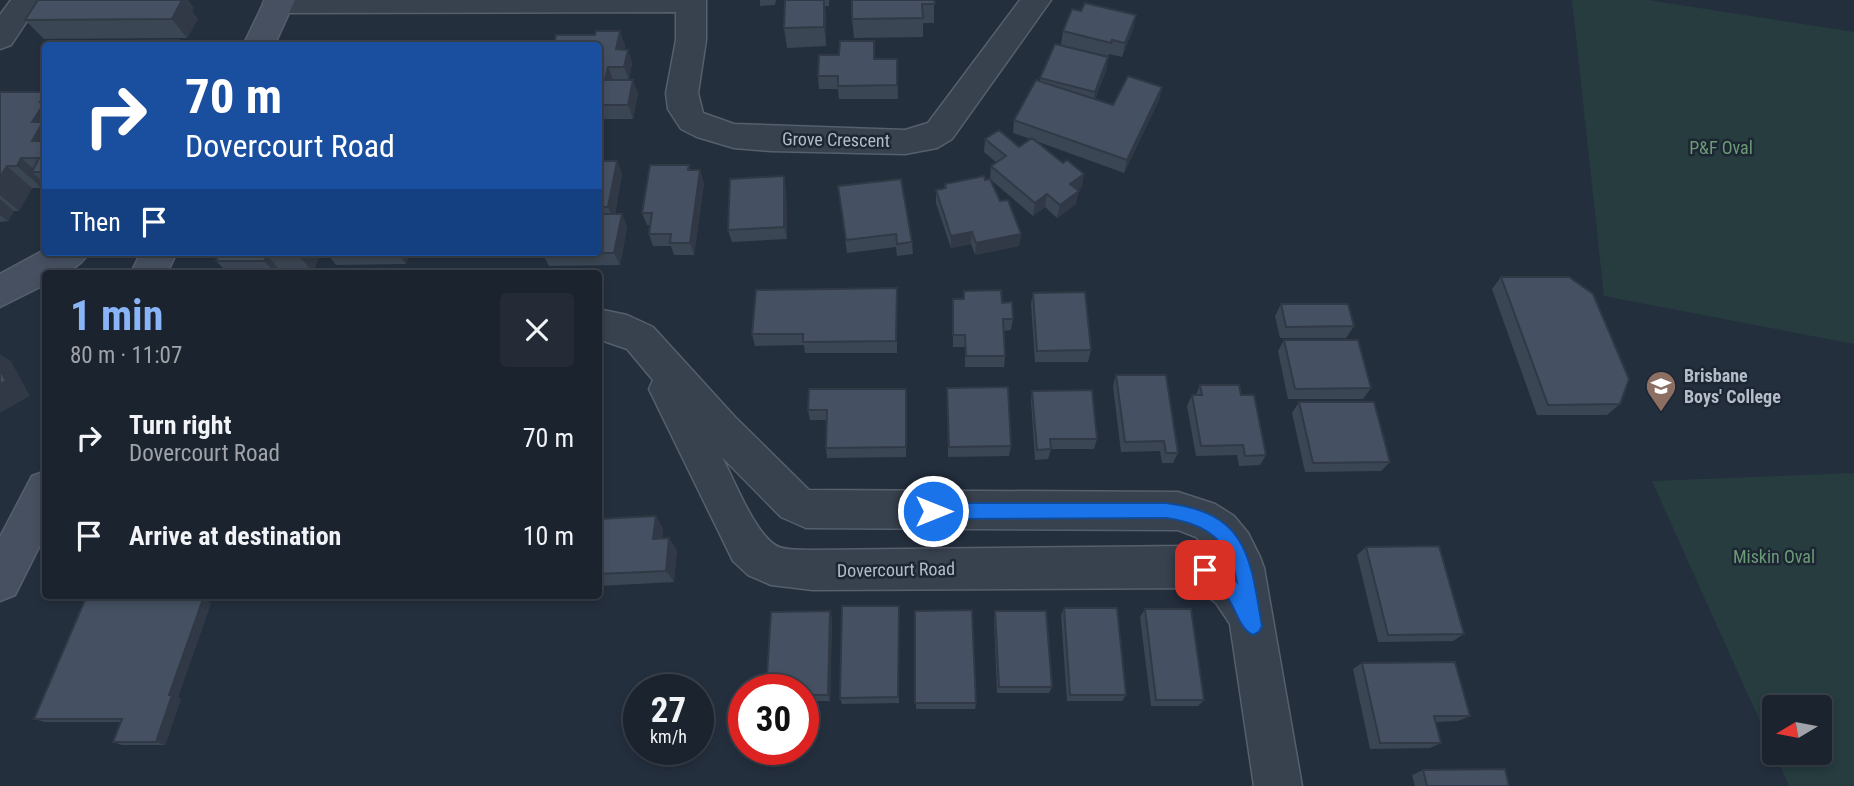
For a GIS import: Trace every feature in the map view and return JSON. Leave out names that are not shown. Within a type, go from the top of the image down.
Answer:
[{"type":"main road","points":[[260,42],[279,1]]},
{"type":"main road","points":[[0,292],[64,256]]},
{"type":"main road","points":[[0,581],[42,497]]},
{"type":"street","points":[[0,38],[26,0]]},
{"type":"street","name":"Grove Crescent","points":[[692,1],[691,40],[682,93],[684,109],[692,121],[734,136],[898,142],[925,139],[940,131],[1036,0]]},
{"type":"street","points":[[279,1],[692,1]]},
{"type":"street","name":"Dovercourt Road","points":[[602,325],[627,331],[645,343],[721,429],[801,507],[828,511],[1187,512],[1204,519],[1223,532],[1237,552],[1245,578],[1278,786]]},
{"type":"street","name":"Dovercourt Road","points":[[645,343],[732,519],[754,556],[764,563],[813,570],[1196,567],[1213,572],[1228,584],[1253,626]]},
{"type":"green space","name":"P&F Oval","points":[[1572,0],[1648,0],[1854,32],[1854,344],[1604,296]]},
{"type":"green space","name":"Miskin Oval","points":[[1854,473],[1854,786],[1789,786],[1780,765],[1832,765],[1832,695],[1762,695],[1762,726],[1652,481]]},
{"type":"building","points":[[38,0],[182,0],[172,19],[25,20]]},
{"type":"building","points":[[785,0],[824,0],[824,27],[784,28]]},
{"type":"building","points":[[852,0],[934,0],[935,4],[922,4],[923,18],[852,19]]},
{"type":"building","points":[[1085,3],[1136,15],[1125,43],[1112,40],[1111,43],[1063,31],[1072,9],[1081,11]]},
{"type":"building","points":[[596,31],[620,31],[616,49],[628,50],[624,67],[608,67],[605,80],[633,80],[628,105],[602,105],[602,42],[555,42],[556,35],[595,35]]},
{"type":"building","points":[[178,40],[177,42],[115,41]]},
{"type":"building","points":[[840,41],[874,41],[874,59],[897,59],[897,85],[838,86],[838,76],[818,76],[819,55],[839,55]]},
{"type":"building","points":[[1055,44],[1108,57],[1095,92],[1040,78]]},
{"type":"building","points":[[1128,76],[1162,87],[1127,160],[1014,120],[1036,80],[1113,105]]},
{"type":"building","points":[[0,92],[42,92],[42,107],[32,122],[42,124],[32,141],[42,141],[42,172],[32,172],[39,158],[21,158],[17,166],[7,166],[0,177]]},
{"type":"building","points":[[999,130],[1019,147],[1032,138],[1063,163],[1067,160],[1084,174],[1070,184],[1079,191],[1060,205],[1047,194],[1035,203],[991,166],[1006,156],[985,139]]},
{"type":"building","points":[[602,161],[617,161],[608,207],[602,207]]},
{"type":"building","points":[[650,165],[689,165],[688,170],[700,170],[690,243],[670,243],[671,234],[649,234],[652,213],[642,213]]},
{"type":"building","points":[[784,176],[784,227],[728,230],[730,179]]},
{"type":"building","points":[[984,176],[985,180],[990,179],[1000,201],[1008,200],[1021,234],[976,243],[972,232],[951,236],[936,190],[946,188],[945,184]]},
{"type":"building","points":[[901,179],[912,242],[897,244],[896,234],[846,240],[838,186]]},
{"type":"building","points":[[602,214],[622,214],[614,253],[602,253]]},
{"type":"building","points":[[218,256],[266,256],[264,261],[216,261]]},
{"type":"building","points":[[1501,277],[1569,277],[1593,294],[1629,379],[1620,404],[1548,405]]},
{"type":"building","points":[[897,288],[896,341],[803,342],[803,334],[752,334],[756,290]]},
{"type":"building","points":[[1001,290],[1002,303],[1012,302],[1013,319],[1003,319],[1005,356],[966,356],[965,335],[953,335],[953,299],[964,299],[964,291]]},
{"type":"building","points":[[1085,292],[1091,350],[1037,351],[1033,293]]},
{"type":"building","points":[[1281,304],[1348,304],[1354,326],[1286,327]]},
{"type":"building","points":[[1284,340],[1358,340],[1371,388],[1295,389]]},
{"type":"building","points":[[0,369],[6,381],[0,384]]},
{"type":"building","points":[[1116,375],[1166,375],[1178,453],[1166,453],[1164,441],[1125,442]]},
{"type":"building","points":[[1200,385],[1239,385],[1241,395],[1254,395],[1266,455],[1245,456],[1243,445],[1201,446],[1192,395],[1202,395]]},
{"type":"building","points":[[1008,387],[1011,446],[949,447],[947,388]]},
{"type":"building","points":[[809,389],[906,389],[906,447],[826,448],[827,410],[808,410]]},
{"type":"building","points":[[1092,390],[1097,439],[1050,439],[1051,449],[1037,450],[1032,391]]},
{"type":"building","points":[[1299,402],[1374,402],[1390,462],[1313,463]]},
{"type":"building","points":[[656,516],[653,539],[669,538],[666,571],[602,574],[602,519]]},
{"type":"building","points":[[1439,546],[1464,634],[1388,635],[1366,547]]},
{"type":"building","points":[[203,599],[169,695],[172,695],[156,742],[113,742],[122,719],[34,719],[85,600]]},
{"type":"building","points":[[842,606],[899,606],[898,697],[840,698]]},
{"type":"building","points":[[1064,608],[1117,608],[1126,695],[1070,695]]},
{"type":"building","points":[[1145,609],[1191,609],[1204,700],[1156,700]]},
{"type":"building","points":[[972,610],[976,703],[915,703],[915,611]]},
{"type":"building","points":[[830,611],[828,695],[819,695],[819,674],[767,674],[771,612]]},
{"type":"building","points":[[995,611],[1046,611],[1052,687],[999,687]]},
{"type":"building","points":[[1455,662],[1470,716],[1434,716],[1441,743],[1380,743],[1362,663]]},
{"type":"building","points":[[1505,769],[1509,786],[1427,786],[1423,770]]},
{"type":"place","name":"Brisbane Boys' College","points":[[1661,413]]},
{"type":"route","points":[[933,511],[1166,510],[1195,514],[1223,532],[1237,552],[1245,578],[1253,626],[1235,592],[1218,575],[1205,570]]}]
